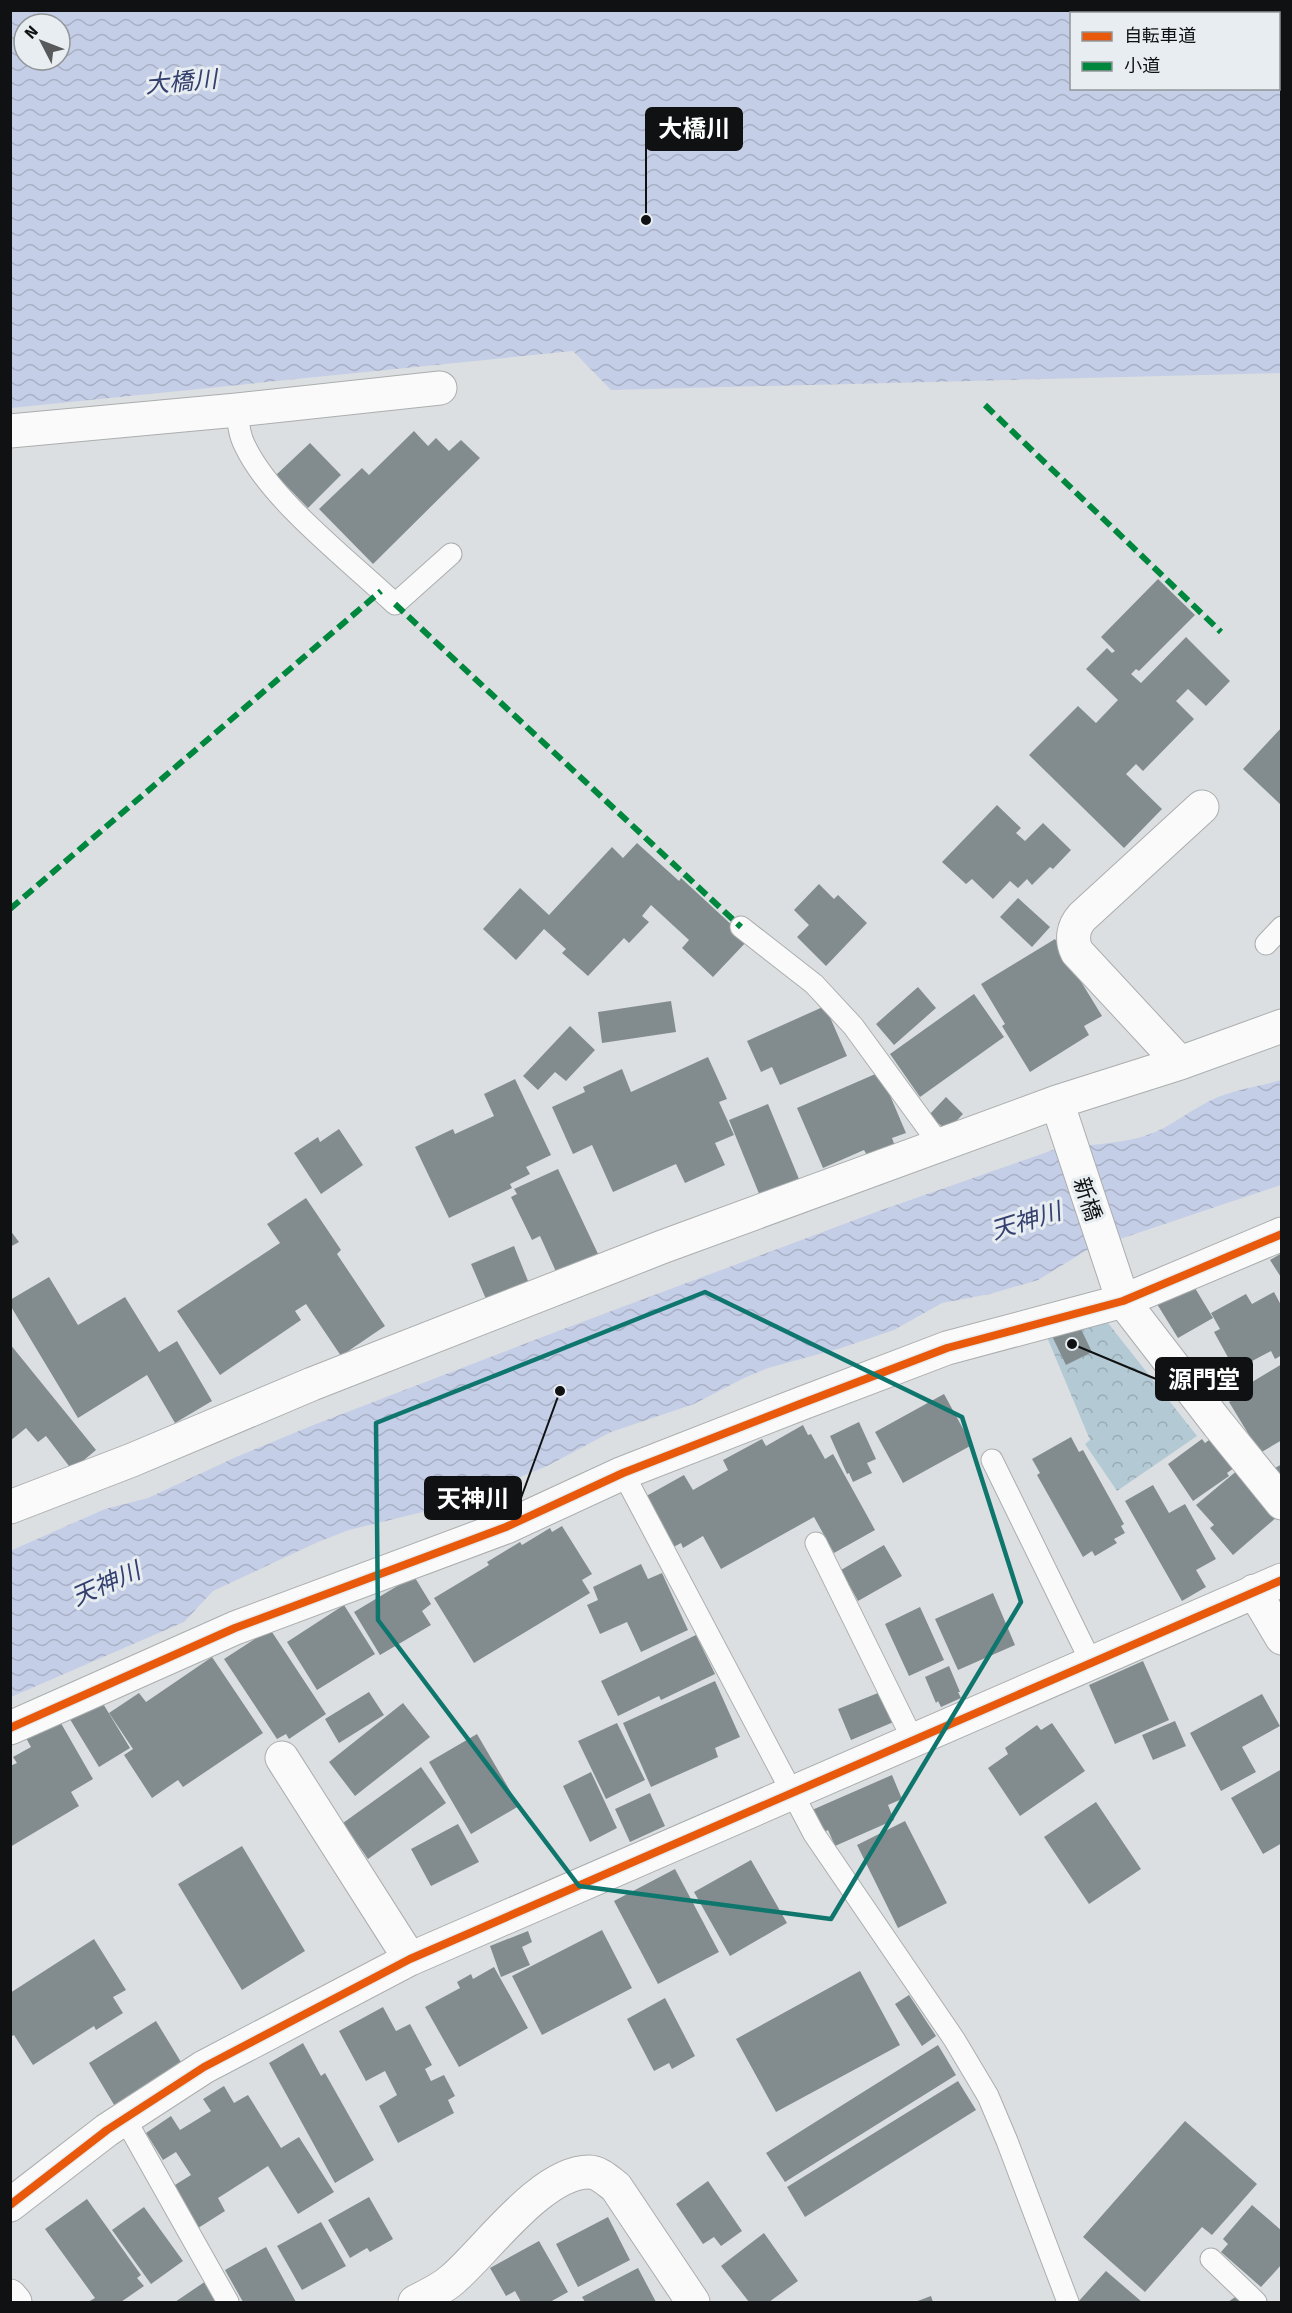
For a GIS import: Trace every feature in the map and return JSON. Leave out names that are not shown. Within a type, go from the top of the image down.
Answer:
[{"type":"street","points":[[10,431],[440,388]]},
{"type":"street","points":[[1180,1063],[1077,952],[1073,938],[1077,922],[1202,807]]},
{"type":"street","points":[[10,1507],[132,1460],[312,1384],[651,1251],[940,1145],[1058,1106],[1281,1026]]},
{"type":"street","name":"新橋","points":[[1058,1106],[1120,1294],[1281,1503]]},
{"type":"street","points":[[10,1728],[235,1628],[506,1527],[623,1473],[947,1348],[1120,1294],[1281,1234]]},
{"type":"street","points":[[10,2205],[98,2137],[204,2067],[410,1959],[1268,1585],[1281,1638]]},
{"type":"street","points":[[282,1758],[410,1959]]},
{"type":"street","points":[[415,2302],[460,2291],[539,2192],[565,2176],[590,2172],[604,2177],[616,2187],[693,2302]]},
{"type":"street","points":[[10,2296],[15,2302]]},
{"type":"lane","points":[[237,410],[239,429],[245,446],[271,484],[296,512],[395,604],[451,554]]},
{"type":"lane","points":[[741,927],[814,984],[854,1026],[940,1145]]},
{"type":"lane","points":[[1266,944],[1281,927]]},
{"type":"lane","points":[[992,1460],[1091,1662]]},
{"type":"lane","points":[[623,1473],[814,1834],[954,2039],[988,2096],[1008,2141],[1068,2302]]},
{"type":"lane","points":[[816,1543],[913,1740]]},
{"type":"lane","points":[[125,2119],[228,2302]]},
{"type":"lane","points":[[1211,2259],[1256,2302]]},
{"type":"highlighted area","points":[[705,1292],[962,1417],[1021,1602],[831,1919],[579,1886],[378,1620],[376,1423]]},
{"type":"green space","points":[[1091,1317],[1108,1323],[1197,1436],[1117,1491],[1085,1444],[1090,1440],[1044,1330]]},
{"type":"water","name":"大橋川","points":[[11,10],[1281,11],[1281,373],[611,390],[573,351],[11,408]]},
{"type":"water","name":"天神川","points":[[1281,1080],[1281,1185],[1087,1250],[1038,1280],[990,1294],[942,1303],[894,1330],[841,1348],[768,1368],[694,1404],[611,1432],[547,1466],[479,1494],[443,1507],[349,1530],[318,1542],[213,1591],[184,1622],[11,1697],[10,1551],[105,1509],[148,1498],[236,1457],[316,1424],[876,1212],[1053,1150],[1145,1136],[1164,1128],[1218,1097]]},
{"type":"building","points":[[414,431],[428,446],[436,438],[449,451],[461,440],[480,458],[373,564],[319,509],[362,468],[369,475]]},
{"type":"building","points":[[310,443],[341,475],[308,508],[276,475]]},
{"type":"building","points":[[1158,579],[1195,615],[1139,671],[1136,669],[1131,674],[1141,683],[1186,637],[1230,681],[1206,706],[1188,689],[1176,701],[1194,719],[1143,771],[1136,764],[1126,774],[1162,809],[1124,848],[1029,755],[1078,706],[1096,723],[1118,700],[1086,669],[1107,648],[1112,653],[1115,651],[1101,637]]},
{"type":"building","points":[[1282,727],[1282,806],[1243,769]]},
{"type":"building","points":[[997,805],[1021,828],[1016,833],[1025,841],[1043,823],[1071,850],[1053,869],[1050,867],[1032,885],[1027,879],[1018,888],[1010,881],[993,899],[972,879],[966,884],[942,862]]},
{"type":"building","points":[[637,843],[679,881],[681,878],[748,940],[713,977],[682,948],[689,940],[651,905],[642,916],[649,922],[629,943],[624,938],[588,976],[562,953],[566,949],[544,929],[516,960],[483,929],[520,888],[549,915],[612,847],[623,858]]},
{"type":"building","points":[[819,884],[834,899],[838,895],[867,923],[826,966],[797,937],[809,925],[794,910]]},
{"type":"building","points":[[1018,898],[1050,927],[1032,947],[1000,917]]},
{"type":"building","points":[[1055,939],[1102,1016],[1084,1026],[1089,1035],[1030,1072],[1002,1026],[1005,1024],[981,984]]},
{"type":"building","points":[[918,987],[936,1008],[894,1045],[876,1024]]},
{"type":"building","points":[[974,994],[1004,1037],[920,1097],[890,1054]]},
{"type":"building","points":[[671,1001],[676,1032],[602,1043],[598,1012]]},
{"type":"building","points":[[825,1006],[847,1056],[780,1085],[772,1067],[761,1072],[747,1041]]},
{"type":"building","points":[[570,1026],[595,1050],[566,1081],[555,1072],[538,1090],[523,1076]]},
{"type":"building","points":[[708,1057],[727,1099],[719,1102],[734,1135],[715,1143],[725,1165],[685,1183],[676,1164],[613,1192],[592,1145],[573,1154],[552,1107],[585,1092],[583,1087],[622,1069],[631,1092]]},
{"type":"building","points":[[880,1072],[906,1133],[892,1138],[895,1146],[868,1157],[864,1150],[823,1168],[797,1108]]},
{"type":"building","points":[[515,1079],[551,1155],[526,1167],[530,1174],[510,1184],[512,1188],[449,1218],[415,1147],[453,1129],[455,1134],[494,1116],[484,1094]]},
{"type":"building","points":[[946,1097],[963,1114],[947,1131],[929,1115]]},
{"type":"building","points":[[768,1104],[799,1179],[760,1196],[729,1120]]},
{"type":"building","points":[[339,1129],[363,1165],[321,1194],[294,1153],[318,1137],[320,1142]]},
{"type":"building","points":[[558,1169],[599,1256],[558,1276],[540,1236],[532,1240],[511,1197],[517,1194],[514,1189]]},
{"type":"building","points":[[306,1198],[341,1250],[337,1254],[385,1326],[341,1356],[306,1304],[295,1311],[301,1320],[220,1375],[177,1311],[280,1243],[267,1224]]},
{"type":"building","points":[[10,1230],[19,1242],[10,1247]]},
{"type":"building","points":[[514,1246],[528,1281],[486,1299],[471,1264]]},
{"type":"building","points":[[1282,1253],[1282,1279],[1270,1260]]},
{"type":"building","points":[[49,1277],[78,1325],[125,1297],[159,1352],[177,1341],[212,1401],[175,1423],[147,1375],[78,1418],[10,1305],[10,1300]]},
{"type":"building","points":[[1192,1283],[1213,1318],[1178,1338],[1157,1304]]},
{"type":"building","points":[[1274,1292],[1282,1307],[1282,1355],[1275,1359],[1271,1351],[1235,1370],[1214,1332],[1220,1329],[1211,1313],[1246,1294],[1252,1304]]},
{"type":"building","points":[[1078,1323],[1092,1352],[1066,1365],[1052,1336]]},
{"type":"building","points":[[10,1344],[96,1450],[72,1470],[46,1436],[38,1442],[26,1428],[10,1441]]},
{"type":"building","points":[[1282,1364],[1282,1440],[1260,1453],[1229,1402],[1245,1393],[1242,1388]]},
{"type":"building","points":[[944,1394],[972,1445],[903,1483],[875,1432]]},
{"type":"building","points":[[859,1422],[876,1459],[867,1463],[872,1473],[853,1482],[830,1436]]},
{"type":"building","points":[[803,1425],[808,1435],[811,1434],[825,1459],[833,1454],[875,1530],[834,1553],[814,1517],[721,1569],[703,1536],[683,1548],[681,1543],[670,1549],[641,1499],[684,1475],[693,1490],[728,1470],[723,1460],[762,1439],[766,1446]]},
{"type":"building","points":[[1071,1437],[1079,1452],[1083,1450],[1124,1524],[1121,1526],[1125,1533],[1114,1539],[1117,1543],[1095,1556],[1092,1551],[1083,1557],[1037,1475],[1040,1473],[1032,1459]]},
{"type":"building","points":[[1213,1437],[1234,1468],[1227,1473],[1229,1476],[1193,1501],[1168,1464],[1202,1439],[1205,1443]]},
{"type":"building","points":[[1282,1464],[1282,1479],[1275,1468]]},
{"type":"building","points":[[1239,1469],[1278,1516],[1233,1555],[1210,1528],[1214,1525],[1196,1505]]},
{"type":"building","points":[[1153,1485],[1169,1513],[1185,1504],[1216,1559],[1196,1570],[1206,1587],[1182,1601],[1125,1501]]},
{"type":"building","points":[[562,1526],[592,1574],[582,1580],[590,1593],[474,1663],[434,1598],[489,1565],[487,1562],[520,1542],[522,1545],[550,1528],[552,1532]]},
{"type":"building","points":[[884,1545],[902,1576],[858,1601],[841,1570]]},
{"type":"building","points":[[641,1564],[648,1579],[662,1573],[688,1630],[641,1652],[627,1622],[600,1634],[587,1605],[598,1600],[593,1587]]},
{"type":"building","points":[[414,1576],[431,1604],[422,1611],[431,1625],[380,1655],[354,1612]]},
{"type":"building","points":[[993,1593],[1015,1645],[958,1670],[935,1619]]},
{"type":"building","points":[[344,1605],[375,1654],[317,1690],[287,1642]]},
{"type":"building","points":[[920,1607],[944,1660],[909,1676],[885,1624]]},
{"type":"building","points":[[270,1629],[326,1714],[289,1739],[286,1734],[277,1739],[224,1659]]},
{"type":"building","points":[[696,1635],[715,1674],[661,1700],[659,1696],[618,1716],[601,1681]]},
{"type":"building","points":[[212,1657],[263,1733],[183,1787],[178,1780],[152,1798],[124,1755],[133,1749],[109,1713],[139,1693],[146,1702]]},
{"type":"building","points":[[1143,1661],[1169,1720],[1115,1744],[1089,1685]]},
{"type":"building","points":[[949,1666],[961,1698],[941,1707],[938,1701],[936,1703],[925,1677]]},
{"type":"building","points":[[715,1681],[740,1737],[715,1748],[718,1757],[651,1787],[623,1723]]},
{"type":"building","points":[[883,1691],[896,1721],[851,1740],[838,1709]]},
{"type":"building","points":[[369,1692],[384,1715],[339,1743],[325,1719]]},
{"type":"building","points":[[1262,1694],[1280,1726],[1242,1747],[1256,1772],[1221,1791],[1190,1733]]},
{"type":"building","points":[[99,1697],[130,1748],[99,1767],[68,1716]]},
{"type":"building","points":[[403,1703],[430,1737],[355,1796],[329,1762]]},
{"type":"building","points":[[58,1718],[93,1779],[71,1792],[79,1806],[10,1847],[10,1766],[17,1763],[13,1757],[31,1747],[26,1738]]},
{"type":"building","points":[[1175,1721],[1186,1746],[1153,1760],[1142,1735]]},
{"type":"building","points":[[617,1723],[645,1780],[606,1799],[578,1741]]},
{"type":"building","points":[[1052,1723],[1085,1771],[1020,1816],[988,1768],[1008,1754],[1005,1748],[1037,1725],[1041,1730]]},
{"type":"building","points":[[477,1734],[519,1806],[471,1834],[429,1762]]},
{"type":"building","points":[[421,1767],[446,1803],[368,1859],[343,1823]]},
{"type":"building","points":[[1282,1769],[1282,1843],[1263,1854],[1231,1798]]},
{"type":"building","points":[[591,1772],[617,1828],[590,1842],[563,1786]]},
{"type":"building","points":[[892,1775],[902,1799],[888,1805],[894,1820],[835,1846],[828,1830],[822,1833],[812,1810]]},
{"type":"building","points":[[650,1793],[665,1826],[630,1842],[615,1809]]},
{"type":"building","points":[[1096,1802],[1141,1869],[1089,1904],[1044,1837]]},
{"type":"building","points":[[905,1821],[947,1903],[898,1928],[857,1845]]},
{"type":"building","points":[[458,1824],[479,1862],[431,1886],[411,1849]]},
{"type":"building","points":[[242,1846],[305,1951],[242,1990],[178,1884]]},
{"type":"building","points":[[751,1860],[787,1923],[730,1956],[694,1892]]},
{"type":"building","points":[[675,1869],[719,1952],[658,1984],[614,1901]]},
{"type":"building","points":[[602,1930],[632,1988],[542,2035],[512,1976]]},
{"type":"building","points":[[528,1931],[532,1942],[522,1947],[530,1965],[501,1977],[490,1946]]},
{"type":"building","points":[[94,1939],[126,1990],[113,1997],[123,2013],[96,2030],[94,2026],[33,2065],[14,2035],[10,2037],[10,1993]]},
{"type":"building","points":[[494,1967],[528,2028],[459,2067],[425,2007],[460,1988],[457,1982],[471,1974],[473,1979]]},
{"type":"building","points":[[860,1971],[900,2045],[776,2112],[736,2039]]},
{"type":"building","points":[[909,1995],[936,2036],[922,2046],[895,2004]]},
{"type":"building","points":[[665,1998],[695,2056],[672,2069],[669,2063],[654,2071],[627,2019]]},
{"type":"building","points":[[383,2007],[396,2031],[410,2024],[432,2065],[425,2069],[431,2081],[444,2075],[455,2096],[448,2100],[454,2113],[398,2143],[379,2106],[397,2095],[385,2071],[366,2081],[339,2031]]},
{"type":"building","points":[[156,2021],[184,2067],[116,2108],[89,2063]]},
{"type":"building","points":[[303,2043],[321,2076],[325,2073],[374,2160],[335,2183],[269,2063]]},
{"type":"building","points":[[938,2045],[956,2075],[785,2182],[766,2153]]},
{"type":"building","points":[[958,2081],[976,2110],[805,2217],[787,2187]]},
{"type":"building","points":[[224,2086],[234,2103],[248,2095],[281,2148],[299,2137],[334,2192],[298,2214],[268,2166],[218,2198],[225,2211],[195,2230],[170,2188],[191,2175],[176,2152],[163,2160],[146,2133],[171,2116],[180,2130],[211,2111],[203,2099]]},
{"type":"building","points":[[1185,2121],[1257,2184],[1212,2235],[1202,2227],[1145,2292],[1083,2237]]},
{"type":"building","points":[[708,2181],[742,2231],[721,2246],[714,2237],[703,2244],[676,2204]]},
{"type":"building","points":[[369,2197],[393,2239],[370,2252],[367,2248],[350,2258],[328,2220]]},
{"type":"building","points":[[87,2199],[141,2275],[137,2278],[144,2286],[121,2302],[88,2302],[95,2298],[45,2229]]},
{"type":"building","points":[[1252,2205],[1282,2231],[1282,2264],[1261,2287],[1221,2252],[1228,2244],[1223,2239]]},
{"type":"building","points":[[144,2207],[183,2261],[151,2284],[112,2230]]},
{"type":"building","points":[[608,2217],[630,2260],[578,2287],[556,2244]]},
{"type":"building","points":[[321,2222],[346,2266],[302,2290],[277,2246]]},
{"type":"building","points":[[764,2233],[798,2281],[769,2302],[749,2302],[721,2266]]},
{"type":"building","points":[[539,2241],[568,2292],[550,2302],[521,2302],[515,2291],[506,2296],[490,2268]]},
{"type":"building","points":[[266,2247],[296,2302],[243,2302],[225,2270]]},
{"type":"building","points":[[638,2268],[656,2302],[585,2302],[582,2297]]},
{"type":"building","points":[[1106,2271],[1142,2302],[1078,2302]]},
{"type":"building","points":[[206,2281],[220,2302],[175,2302]]},
{"type":"building","points":[[1238,2295],[1244,2302],[1228,2302]]},
{"type":"building","points":[[931,2296],[933,2302],[915,2302]]},
{"type":"marked path","points":[[985,405],[1221,632]]},
{"type":"marked path","points":[[10,909],[381,591]]},
{"type":"marked path","points":[[395,604],[741,927]]},
{"type":"cycle path","points":[[10,1728],[235,1628],[506,1527],[623,1473],[800,1404],[947,1348],[1123,1301],[1282,1234]]},
{"type":"cycle path","points":[[10,2205],[107,2130],[204,2067],[410,1959],[1282,1580]]},
{"type":"place","name":"大橋川","points":[[646,220]]},
{"type":"place","name":"源門堂","points":[[1072,1344]]},
{"type":"place","name":"天神川","points":[[560,1391]]}]
